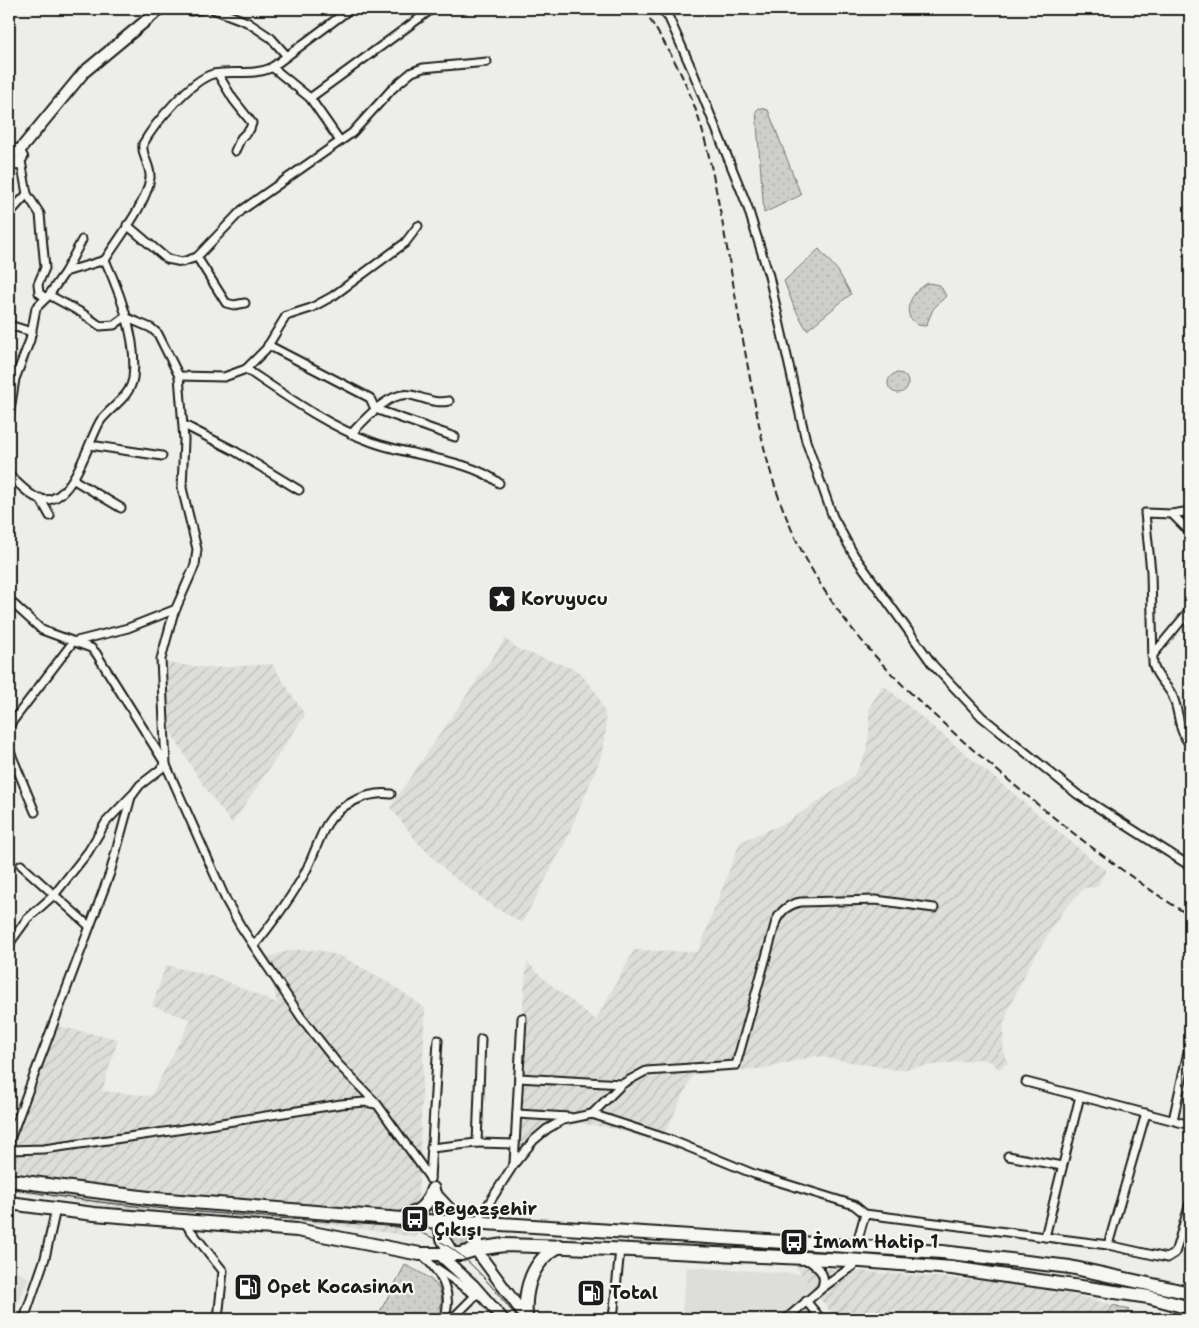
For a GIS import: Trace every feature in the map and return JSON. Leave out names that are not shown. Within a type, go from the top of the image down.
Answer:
[{"type":"highway","points":[[9,1180],[156,1199],[439,1222],[463,1221],[942,1252],[1070,1268],[1190,1293]]},
{"type":"highway","points":[[403,1218],[424,1208],[428,1203],[431,1184]]},
{"type":"highway","points":[[9,1203],[184,1222],[297,1230],[441,1258],[504,1245],[559,1246],[860,1261],[952,1268],[1149,1297],[1190,1308]]},
{"type":"highway","points":[[463,1221],[475,1236],[479,1249]]},
{"type":"highway","points":[[439,1222],[443,1240],[441,1258]]},
{"type":"highway","points":[[527,1319],[527,1293],[533,1272],[544,1257],[559,1246]]},
{"type":"street","points":[[125,317],[114,325],[100,326],[82,312],[48,296],[41,296],[38,289],[45,268],[40,214],[27,194],[13,157],[80,76],[160,9]]},
{"type":"street","points":[[189,9],[191,11],[202,9]]},
{"type":"street","points":[[212,9],[247,22],[271,38],[287,56]]},
{"type":"street","points":[[65,272],[105,260],[140,203],[150,180],[149,166],[142,150],[144,141],[188,88],[207,77],[218,74],[258,72],[272,67],[350,9]]},
{"type":"street","points":[[310,98],[432,9]]},
{"type":"street","points":[[661,9],[669,18],[693,72],[747,205],[769,276],[806,441],[832,512],[854,555],[933,665],[982,717],[1069,789],[1190,866]]},
{"type":"street","points":[[127,225],[167,259],[182,262],[196,257],[242,210],[340,141],[362,123],[393,88],[412,72],[423,68],[487,62]]},
{"type":"street","points":[[272,67],[310,98],[340,141]]},
{"type":"street","points":[[218,74],[233,99],[252,123],[250,129],[241,138],[235,151]]},
{"type":"street","points":[[9,214],[27,194]]},
{"type":"street","points":[[179,376],[224,377],[246,369],[268,345],[286,316],[311,308],[333,296],[405,243],[418,226]]},
{"type":"street","points":[[9,416],[14,379],[32,332],[34,312],[65,272],[82,240]]},
{"type":"street","points":[[196,257],[226,303],[234,306],[245,303]]},
{"type":"street","points":[[9,475],[36,498],[58,495],[74,480],[101,420],[123,398],[131,384],[134,349],[115,282],[105,260]]},
{"type":"street","points":[[125,317],[151,328],[158,334],[179,376],[184,425],[182,488],[196,544],[192,571],[176,609],[161,659],[166,765]]},
{"type":"street","points":[[9,325],[32,332]]},
{"type":"street","points":[[268,345],[370,398],[375,408],[455,437]]},
{"type":"street","points":[[246,369],[327,422],[351,434],[398,451],[477,470],[499,483]]},
{"type":"street","points":[[351,434],[375,408],[403,394],[413,395],[434,402],[449,401]]},
{"type":"street","points":[[184,425],[233,450],[299,490]]},
{"type":"street","points":[[90,445],[162,456]]},
{"type":"street","points":[[74,480],[121,508]]},
{"type":"street","points":[[40,498],[50,516]]},
{"type":"street","points":[[1190,511],[1172,514],[1145,513],[1152,588],[1152,656],[1156,673],[1173,698],[1181,731],[1190,745]]},
{"type":"street","points":[[1172,514],[1190,532]]},
{"type":"street","points":[[9,611],[11,602],[42,630],[90,648],[96,653],[166,765],[226,900],[254,946],[291,1003],[323,1046],[377,1104],[431,1184],[463,1221]]},
{"type":"street","points":[[9,726],[73,642],[128,628],[176,609]]},
{"type":"street","points":[[1152,656],[1190,610]]},
{"type":"street","points":[[9,749],[35,812]]},
{"type":"street","points":[[9,944],[27,919],[54,895],[88,852],[106,822],[140,786],[166,765]]},
{"type":"street","points":[[9,1142],[72,980],[89,926],[110,873],[134,793]]},
{"type":"street","points":[[254,946],[301,881],[313,859],[326,825],[333,816],[347,805],[363,797],[383,793],[391,794]]},
{"type":"street","points":[[21,865],[89,926]]},
{"type":"street","points":[[592,1114],[622,1084],[646,1071],[736,1065],[776,921],[780,914],[789,906],[801,902],[876,900],[934,908]]},
{"type":"street","points":[[514,1164],[522,1018]]},
{"type":"street","points":[[476,1143],[481,1039]]},
{"type":"street","points":[[438,1040],[431,1148],[431,1184],[439,1222]]},
{"type":"street","points":[[1173,1120],[1188,1052]]},
{"type":"street","points":[[519,1078],[622,1084]]},
{"type":"street","points":[[1026,1082],[1190,1125]]},
{"type":"street","points":[[1044,1237],[1080,1096]]},
{"type":"street","points":[[9,1150],[44,1149],[341,1104],[365,1102],[377,1104]]},
{"type":"street","points":[[517,1114],[572,1117],[592,1114],[671,1140],[754,1174],[854,1205],[865,1214],[1108,1245],[1167,1258],[1175,1253],[1190,1203]]},
{"type":"street","points":[[1108,1245],[1146,1114]]},
{"type":"street","points":[[477,1222],[514,1164],[541,1134],[555,1124],[572,1117]]},
{"type":"street","points":[[431,1148],[476,1143],[515,1144]]},
{"type":"street","points":[[1008,1156],[1062,1166]]},
{"type":"street","points":[[24,1319],[45,1258],[56,1209]]},
{"type":"street","points":[[856,1246],[865,1214]]},
{"type":"street","points":[[184,1222],[223,1272],[218,1319]]},
{"type":"street","points":[[479,1249],[527,1319]]},
{"type":"street","points":[[613,1319],[620,1249]]},
{"type":"street","points":[[441,1258],[503,1319]]},
{"type":"street","points":[[441,1258],[448,1303],[444,1319]]},
{"type":"street","points":[[806,1258],[822,1271],[824,1280],[821,1289]]},
{"type":"street","points":[[786,1319],[821,1289],[860,1261]]},
{"type":"street","points":[[452,1319],[478,1293]]},
{"type":"street","points":[[806,1301],[821,1319]]},
{"type":"shaded area","points":[[759,108],[768,110],[801,195],[764,213],[756,111]]},
{"type":"shaded area","points":[[819,249],[838,271],[851,294],[807,330],[794,307],[784,281]]},
{"type":"shaded area","points":[[928,283],[940,285],[946,296],[933,309],[926,326],[918,325],[910,318],[910,302],[915,293]]},
{"type":"shaded area","points":[[898,373],[905,376],[908,383],[905,390],[898,393],[891,390],[888,383],[891,376]]},
{"type":"shaded area","points":[[505,639],[520,650],[574,669],[580,673],[598,695],[605,714],[606,729],[601,757],[565,843],[522,923],[493,906],[452,876],[418,843],[390,807]]},
{"type":"shaded area","points":[[158,662],[210,668],[272,664],[305,715],[232,824],[203,785],[167,726],[159,691]]},
{"type":"shaded area","points":[[883,685],[1106,871],[1097,887],[1084,888],[1062,912],[1030,964],[1009,1008],[1004,1025],[1003,1048],[1008,1063],[999,1069],[991,1062],[980,1059],[897,1070],[815,1056],[766,1068],[693,1075],[660,1143],[616,1129],[578,1123],[560,1128],[550,1134],[516,1164],[508,1161],[527,962],[546,981],[596,1020],[634,950],[698,952],[740,842],[787,822],[850,780],[866,752],[869,732],[869,708]]},
{"type":"shaded area","points":[[292,950],[318,950],[341,956],[388,982],[425,1008],[417,1237],[334,1225],[126,1209],[9,1191],[9,1143],[51,1025],[118,1039],[102,1091],[151,1096],[191,1020],[152,1006],[166,965],[216,977],[277,1003],[267,957]]},
{"type":"shaded area","points":[[447,1226],[465,1230],[473,1244],[455,1251],[445,1235]]},
{"type":"shaded area","points":[[405,1265],[430,1279],[440,1291],[440,1308],[436,1319],[376,1319]]},
{"type":"shaded area","points":[[795,1266],[1009,1283],[1061,1292],[1114,1305],[1101,1319],[836,1319]]},
{"type":"shaded area","points":[[9,1267],[29,1278],[11,1319],[9,1319]]},
{"type":"shaded area","points":[[687,1267],[817,1275],[817,1284],[779,1319],[681,1319]]},
{"type":"shaded area","points":[[1114,1305],[1129,1310],[1123,1319],[1101,1319]]},
{"type":"tram line","points":[[9,1188],[106,1203],[398,1227],[419,1232],[453,1249],[467,1261],[493,1288],[518,1319]]},
{"type":"railway","points":[[643,9],[681,74],[697,113],[710,163],[724,231],[761,434],[776,490],[796,539],[820,584],[849,625],[881,663],[957,735],[1068,829],[1140,883],[1190,916]]},
{"type":"place","name":"Koruyucu","points":[[502,599]]},
{"type":"place","name":"Beyazşehir Çıkışı","points":[[415,1219]]},
{"type":"place","name":"İmam Hatip 1","points":[[794,1242]]},
{"type":"place","name":"Opet Kocasinan","points":[[248,1287]]},
{"type":"place","name":"Total","points":[[591,1293]]}]
